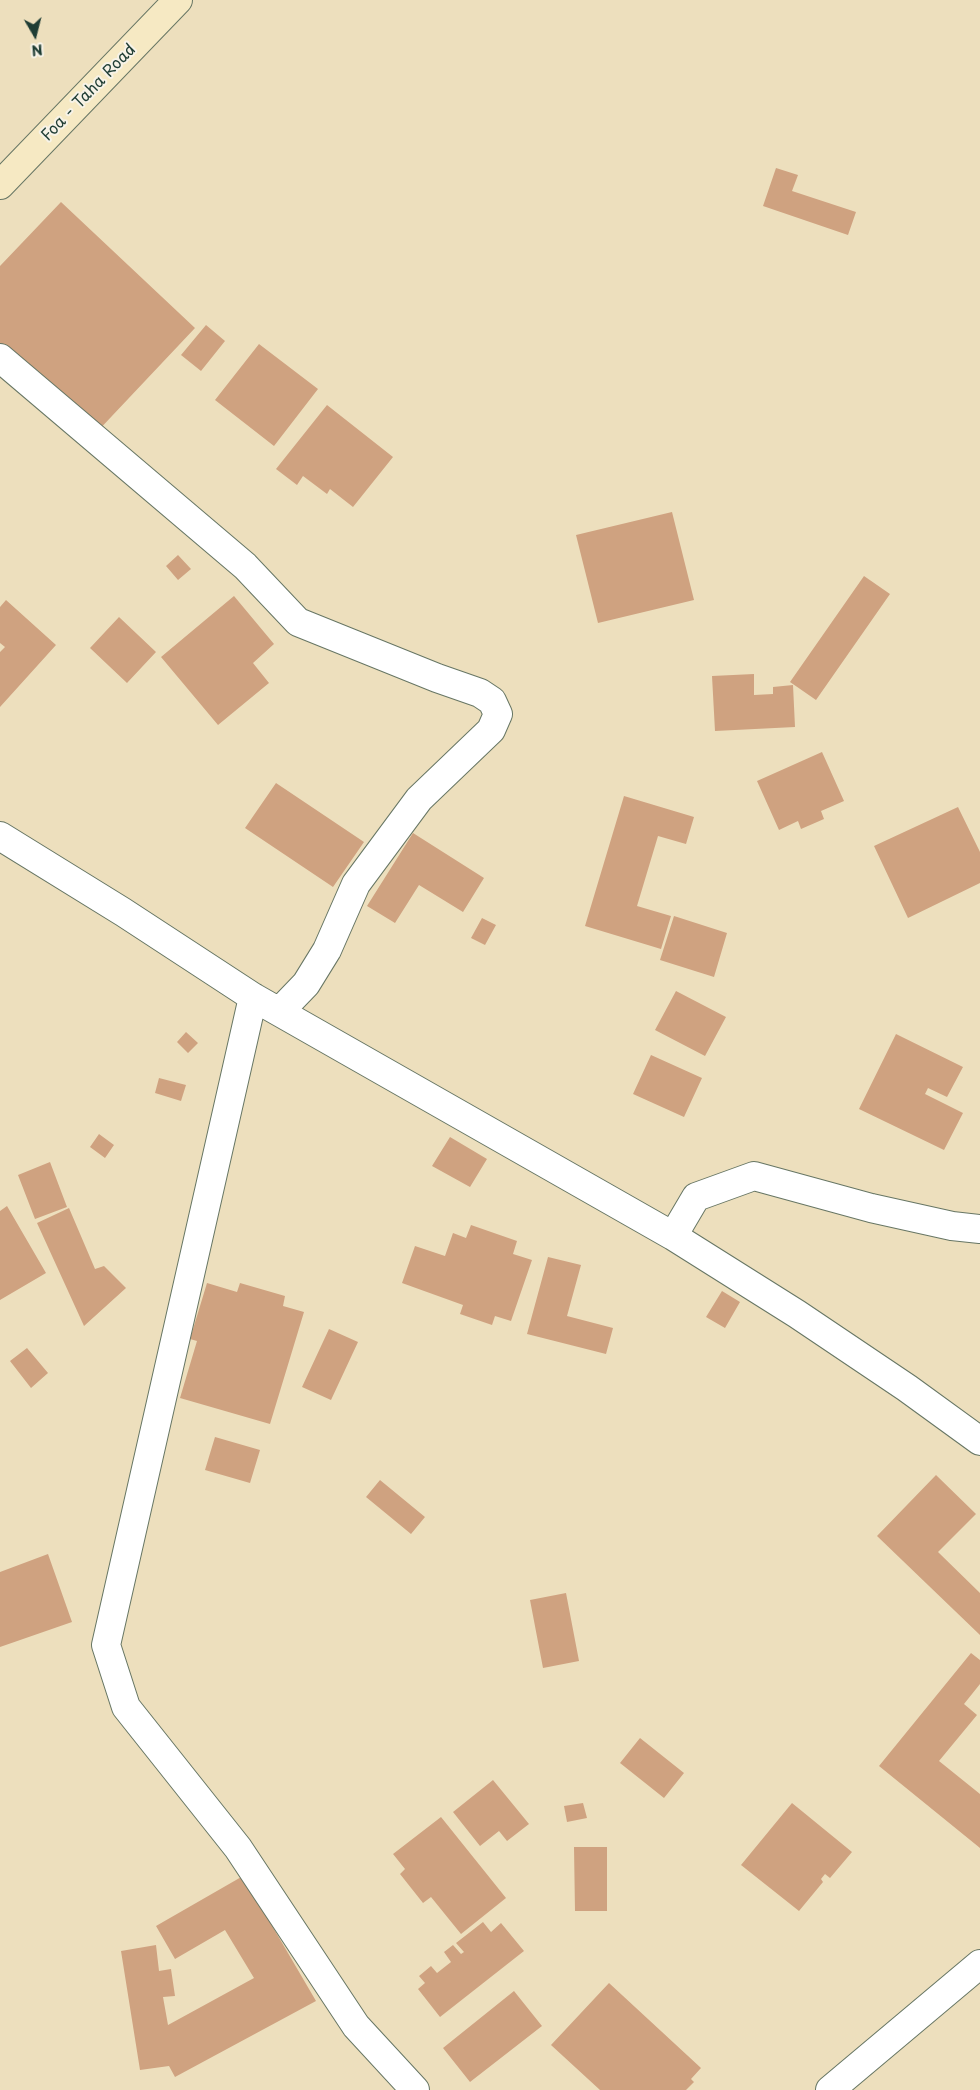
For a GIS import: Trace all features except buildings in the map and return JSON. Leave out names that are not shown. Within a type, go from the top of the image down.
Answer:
[{"type":"street","name":"Foa - Taha Road","points":[[0,185],[178,0]]},
{"type":"street","points":[[0,358],[246,566],[298,622],[437,678],[480,693],[492,701],[498,714],[491,730],[419,799],[356,884],[327,950],[306,984],[280,1012]]},
{"type":"street","points":[[0,836],[124,912],[253,997],[673,1236],[891,1377],[980,1441]]},
{"type":"street","points":[[253,997],[106,1645],[126,1708],[238,1848],[356,2026],[415,2090]]},
{"type":"street","points":[[673,1236],[696,1197],[754,1176],[870,1208],[952,1226],[980,1229]]},
{"type":"street","points":[[830,2090],[980,1964]]}]
